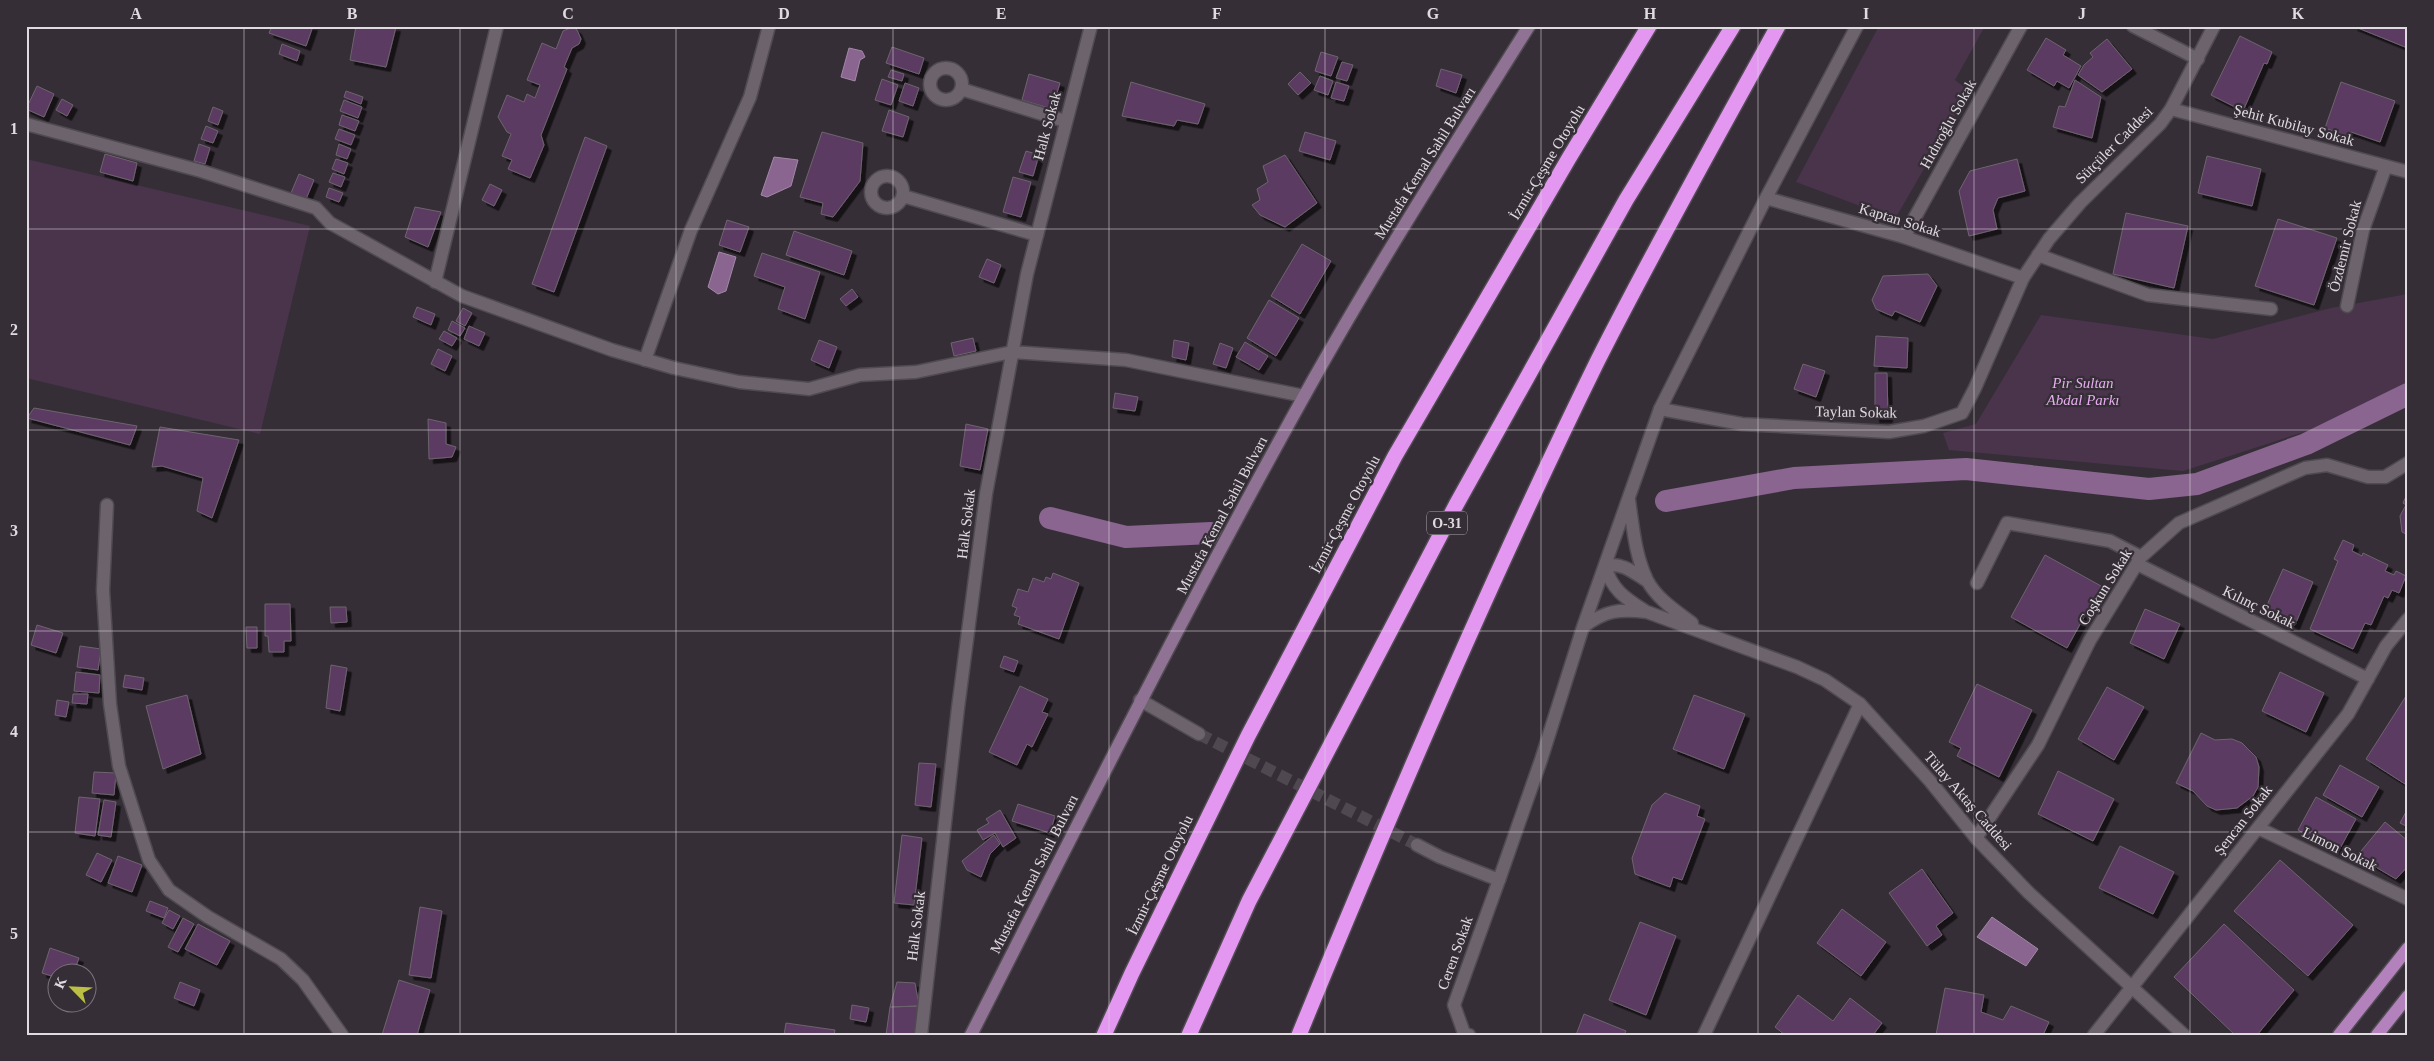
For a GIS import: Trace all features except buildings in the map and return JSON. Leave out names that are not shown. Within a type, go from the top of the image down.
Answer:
[{"type":"highway","name":"İzmir-Çeşme Otoyolu","points":[[1104,1035],[1132,973],[1248,736],[1395,456],[1569,158],[1649,26]]},
{"type":"highway","name":"O-31","points":[[1189,1035],[1249,901],[1456,505],[1626,200],[1733,26]]},
{"type":"highway","points":[[1299,1035],[1402,788],[1517,530],[1598,360],[1778,26]]},
{"type":"highway","points":[[1095,1035],[1132,973]]},
{"type":"main road","name":"Mustafa Kemal Sahil Bulvarı","points":[[971,1035],[1140,700],[1304,396],[1436,174],[1530,26]]},
{"type":"main road","points":[[2338,1035],[2408,948]]},
{"type":"main road","points":[[2377,1035],[2408,996]]},
{"type":"street","points":[[434,282],[497,26]]},
{"type":"street","points":[[645,360],[691,230],[750,97],[769,26]]},
{"type":"street","name":"Halk Sokak","points":[[921,1035],[958,708],[986,494],[1036,235],[1091,26]]},
{"type":"street","points":[[1417,846],[1499,880],[1541,760],[1583,627],[1660,409],[1766,198],[1857,26]]},
{"type":"street","name":"Hıdıroğlu Sokak","points":[[1904,237],[2021,26]]},
{"type":"street","points":[[2133,26],[2198,59]]},
{"type":"street","name":"Sütçüler Caddesi","points":[[2023,278],[2038,255],[2080,203],[2160,124],[2198,59],[2214,26]]},
{"type":"street","points":[[961,89],[1065,121]]},
{"type":"street","name":"Şehit Kubilay Sokak","points":[[2171,108],[2408,172]]},
{"type":"street","points":[[26,124],[201,171],[316,208],[330,223],[462,296],[612,350],[645,360],[739,382],[810,389],[860,375],[916,372],[1012,352],[1126,360],[1304,396]]},
{"type":"street","name":"Özdemir Sokak","points":[[2347,306],[2363,230],[2386,166]]},
{"type":"street","points":[[903,196],[1036,235]]},
{"type":"street","name":"Kaptan Sokak","points":[[1766,198],[1904,237],[2023,278]]},
{"type":"street","points":[[2038,255],[2148,294],[2271,309]]},
{"type":"street","name":"Taylan Sokak","points":[[1660,409],[1742,424],[1889,432],[1924,426],[1962,413],[1975,388],[2023,278]]},
{"type":"street","name":"Coşkun Sokak","points":[[1976,838],[2038,745],[2090,640],[2139,561],[2179,523],[2305,468],[2327,465],[2368,477],[2377,477],[2385,476],[2408,463]]},
{"type":"street","points":[[1629,497],[1638,554],[1647,581]]},
{"type":"street","points":[[107,505],[103,590],[110,704],[120,766],[149,860],[169,890],[208,918],[281,959],[308,987],[342,1035]]},
{"type":"street","name":"Kılınç Sokak","points":[[1977,583],[2007,523],[2110,542],[2139,561],[2368,679]]},
{"type":"street","points":[[1604,566],[1614,564],[1624,566],[1647,581],[1666,603],[1702,631]]},
{"type":"street","points":[[1604,566],[1609,582],[1647,612]]},
{"type":"street","points":[[1583,627],[1598,616],[1608,612],[1625,609],[1647,612]]},
{"type":"street","name":"Tülay Aktaş Caddesi","points":[[1647,612],[1797,667],[1825,680],[1860,704],[1930,781],[1976,838],[2029,893],[2184,1035]]},
{"type":"street","name":"Şencan Sokak","points":[[2094,1035],[2348,714],[2386,646],[2408,619]]},
{"type":"street","points":[[1140,700],[1199,734]]},
{"type":"street","points":[[1704,1035],[1860,704]]},
{"type":"street","name":"Limon Sokak","points":[[2258,828],[2408,899]]},
{"type":"street","name":"Ceren Sokak","points":[[1466,1034],[1454,1005],[1499,880]]},
{"type":"green space","points":[[1879,26],[1985,26],[1955,80],[1969,91],[1895,219],[1796,182]]},
{"type":"green space","points":[[26,159],[310,226],[260,434],[26,378]]},
{"type":"green space","name":"Pir Sultan Abdal Parkı","points":[[2408,294],[2408,383],[2307,431],[2183,471],[1949,450],[1943,433],[1976,424],[2041,315],[2213,339],[2331,308]]},
{"type":"shaded area","points":[[849,48],[862,51],[865,57],[860,60],[855,81],[841,77]]},
{"type":"shaded area","points":[[774,157],[798,160],[791,186],[767,197],[761,195]]},
{"type":"shaded area","points":[[719,252],[736,257],[726,291],[718,294],[708,287]]},
{"type":"shaded area","points":[[1992,917],[2038,949],[2026,966],[1977,937]]},
{"type":"waterway","points":[[1666,501],[1794,478],[1966,469],[2149,489],[2197,484],[2306,444],[2408,394]]},
{"type":"waterway","points":[[1050,518],[1126,537],[1211,533]]},
{"type":"tunnel","points":[[1199,734],[1417,845]]}]
